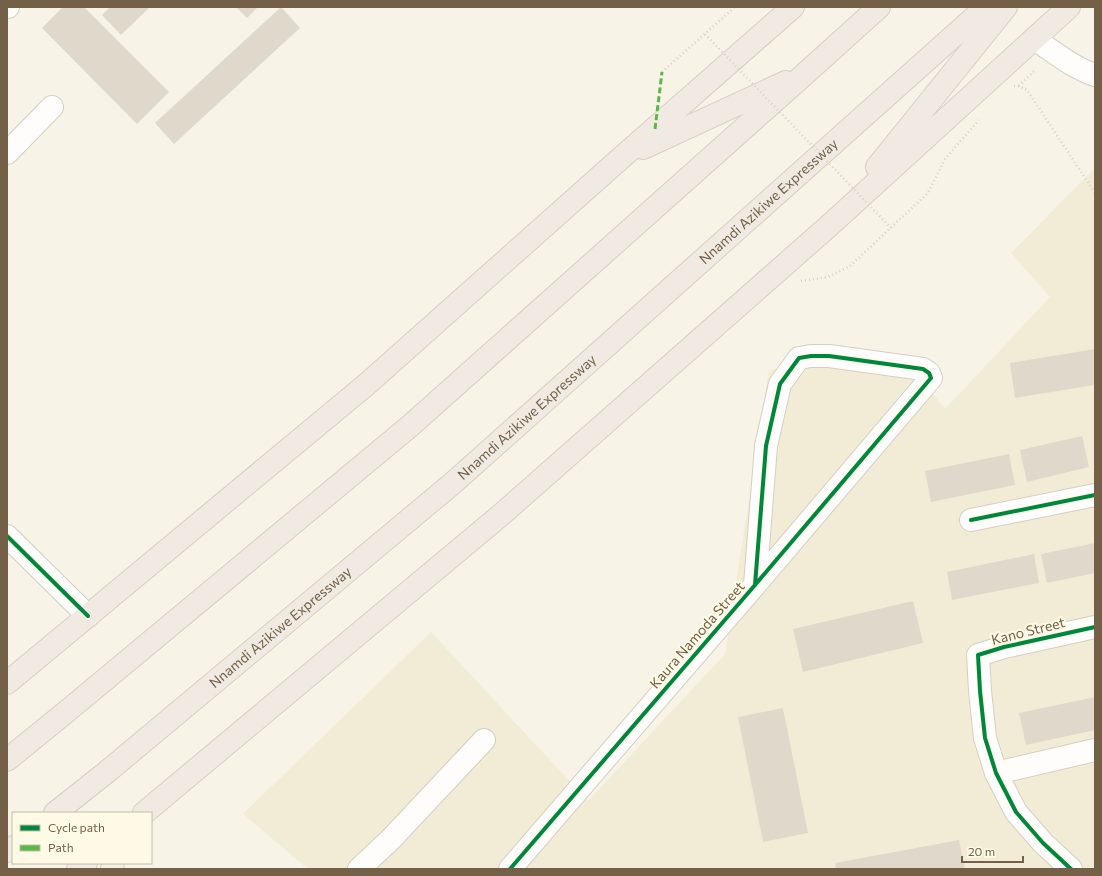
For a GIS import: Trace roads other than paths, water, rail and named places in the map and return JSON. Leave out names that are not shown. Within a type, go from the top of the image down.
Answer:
[{"type":"highway","points":[[7,683],[367,384],[793,7]]},
{"type":"highway","points":[[7,760],[410,426],[879,7]]},
{"type":"highway","name":"Nnamdi Azikiwe Expressway","points":[[56,812],[120,761],[453,483],[986,7]]},
{"type":"highway","points":[[831,224],[1006,7]]},
{"type":"highway","points":[[145,812],[502,514],[831,224],[1069,7]]},
{"type":"highway","points":[[621,158],[807,72]]},
{"type":"street","points":[[1034,39],[1080,68],[1095,75]]},
{"type":"street","points":[[7,153],[52,107]]},
{"type":"street","name":"Kaura Namoda Street","points":[[510,869],[755,585],[931,378],[929,373],[923,369],[829,356],[799,358],[780,384],[766,446],[755,585]]},
{"type":"street","points":[[971,520],[1095,495]]},
{"type":"street","points":[[7,536],[88,616]]},
{"type":"street","name":"Kano Street","points":[[996,774],[985,738],[978,655],[1004,647],[1095,627]]},
{"type":"street","points":[[359,869],[391,838],[484,740]]},
{"type":"street","points":[[1071,869],[1043,843],[1016,812],[996,774],[1095,750]]}]
